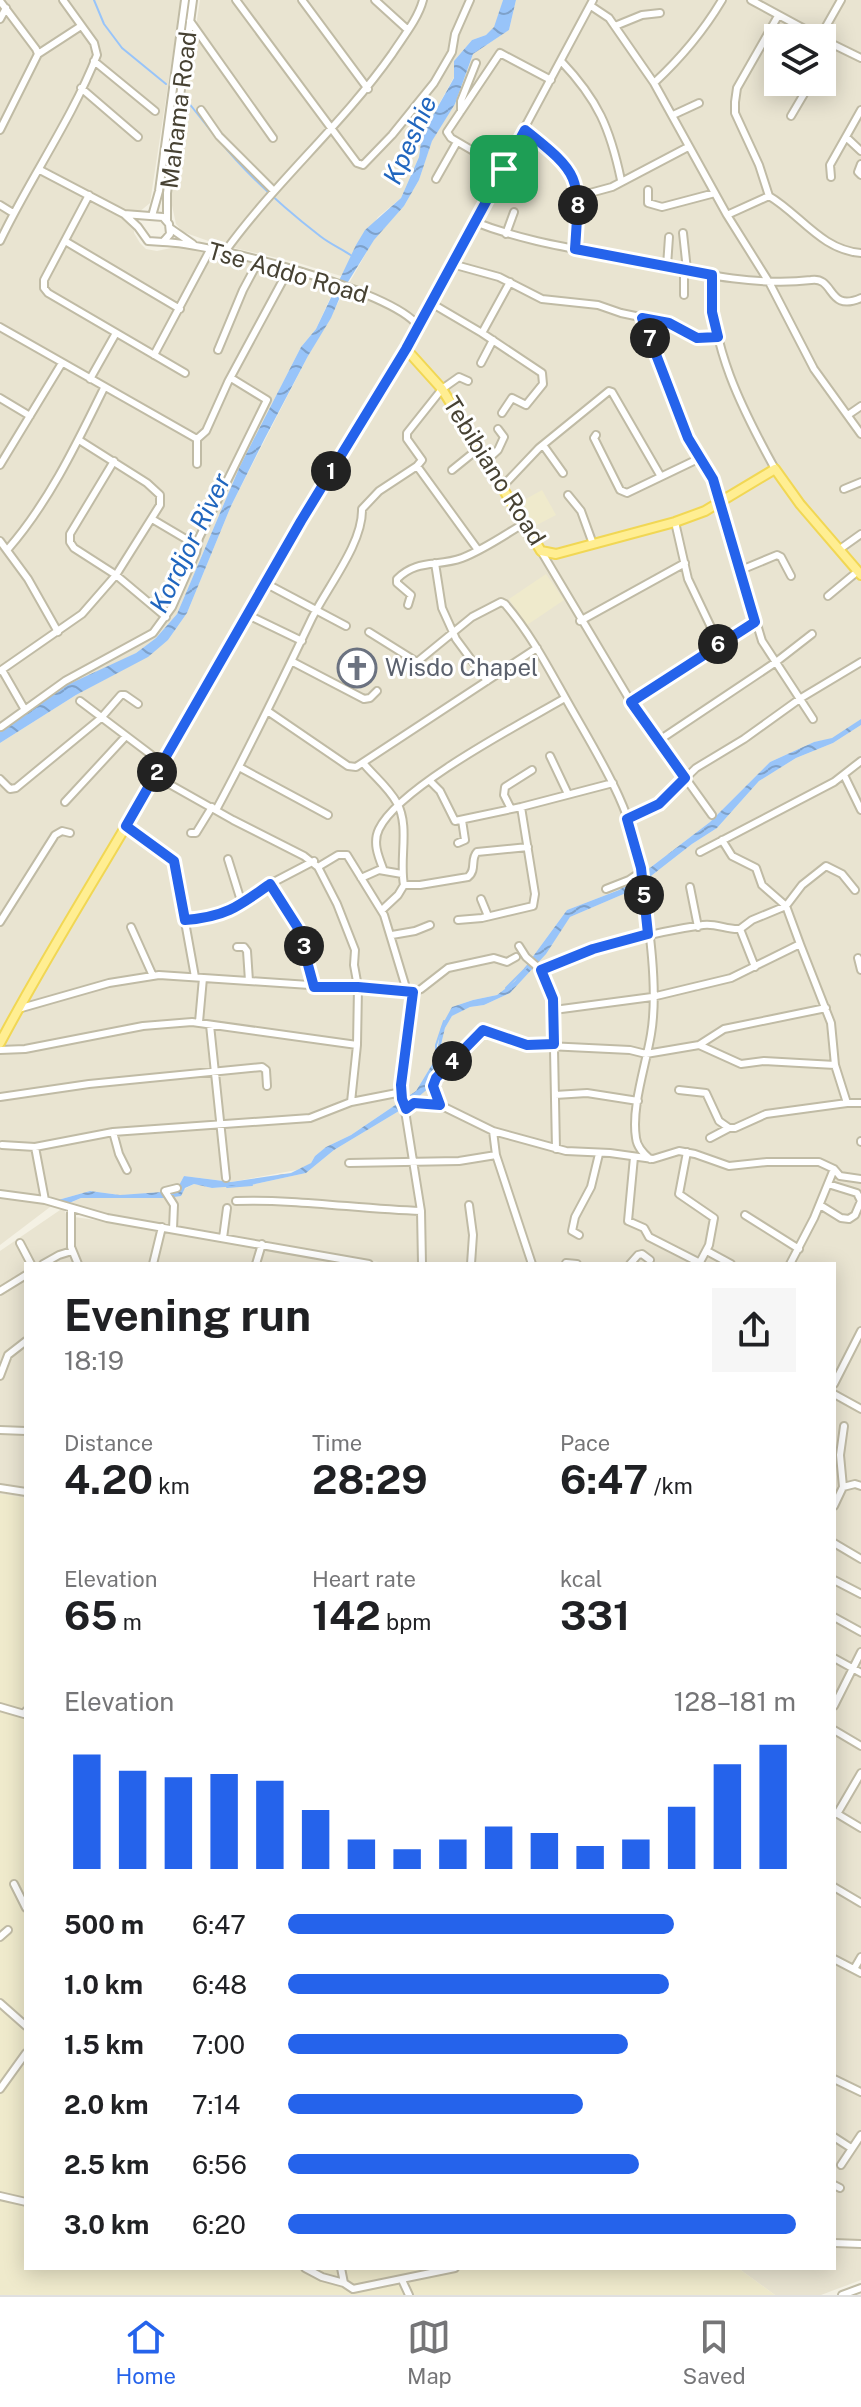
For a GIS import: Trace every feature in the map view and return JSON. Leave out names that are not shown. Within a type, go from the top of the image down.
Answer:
[{"type":"main road","name":"Tebibiano Road","points":[[406,349],[442,389],[541,551],[556,554],[675,522],[722,502],[775,469]]},
{"type":"main road","points":[[0,1042],[60,933],[126,826],[265,583],[406,349]]},
{"type":"main road","points":[[775,469],[800,504],[860,573]]},
{"type":"street","points":[[0,241],[13,213],[40,170],[97,50],[63,0]]},
{"type":"street","name":"Mahama Road","points":[[150,217],[159,191],[185,0]]},
{"type":"street","name":"Mahama Road","points":[[167,220],[167,193],[193,0]]},
{"type":"street","points":[[236,0],[331,130],[357,163],[363,165],[434,83],[452,52],[455,34],[470,0]]},
{"type":"street","points":[[302,0],[368,89]]},
{"type":"street","points":[[375,0],[408,30]]},
{"type":"street","points":[[224,253],[266,199],[368,89],[408,30],[423,0]]},
{"type":"street","points":[[654,83],[682,58],[722,0]]},
{"type":"street","points":[[751,0],[794,24]]},
{"type":"street","points":[[828,24],[841,0]]},
{"type":"street","points":[[0,1],[38,54]]},
{"type":"street","points":[[406,349],[592,3],[615,26],[654,83],[727,215],[769,282],[814,369],[861,434]]},
{"type":"street","points":[[0,19],[6,8]]},
{"type":"street","points":[[615,26],[642,15],[660,13]]},
{"type":"street","points":[[778,16],[737,88],[735,113],[759,165],[769,196],[785,205],[819,237],[849,252],[861,253]]},
{"type":"street","points":[[190,21],[273,138]]},
{"type":"street","points":[[0,130],[38,54],[81,26]]},
{"type":"street","points":[[836,46],[861,58]]},
{"type":"street","points":[[504,169],[457,142],[447,132],[500,53],[551,80]]},
{"type":"street","points":[[94,61],[155,111]]},
{"type":"street","points":[[561,61],[602,114],[610,132],[621,180]]},
{"type":"street","points":[[461,111],[461,101],[476,63]]},
{"type":"street","points":[[81,88],[138,137]]},
{"type":"street","points":[[791,116],[803,96]]},
{"type":"street","points":[[673,115],[699,103]]},
{"type":"street","points":[[201,110],[219,136],[273,192]]},
{"type":"street","points":[[831,177],[830,165],[861,110]]},
{"type":"street","points":[[525,130],[564,161],[570,170],[579,196],[575,249]]},
{"type":"street","points":[[846,137],[861,151]]},
{"type":"street","points":[[436,179],[457,142]]},
{"type":"street","points":[[579,196],[600,192],[688,147]]},
{"type":"street","points":[[861,164],[858,172],[861,175]]},
{"type":"street","points":[[40,170],[124,214],[148,241],[163,242],[167,238],[170,228],[167,220],[157,215],[124,214]]},
{"type":"street","points":[[648,190],[648,203],[662,207],[715,193]]},
{"type":"street","points":[[89,195],[44,280],[44,288],[185,373]]},
{"type":"street","points":[[727,215],[769,196]]},
{"type":"street","points":[[0,205],[13,213]]},
{"type":"street","points":[[506,234],[514,212]]},
{"type":"street","points":[[142,233],[143,224],[150,217]]},
{"type":"street","points":[[475,222],[506,234],[712,275],[769,282],[817,279],[826,283],[838,300],[846,302],[861,298]]},
{"type":"street","name":"Tse Addo Road","points":[[170,228],[196,246]]},
{"type":"street","points":[[683,233],[686,270],[684,295]]},
{"type":"street","points":[[667,266],[669,237]]},
{"type":"street","points":[[65,241],[180,309]]},
{"type":"street","name":"Tse Addo Road","points":[[163,242],[196,246],[331,280],[405,312],[418,326]]},
{"type":"street","points":[[154,355],[210,250]]},
{"type":"street","points":[[218,350],[258,262]]},
{"type":"street","points":[[452,264],[510,282],[542,299],[598,305],[669,323],[697,338],[718,337]]},
{"type":"street","points":[[197,464],[197,439],[206,431],[289,269]]},
{"type":"street","points":[[712,275],[712,312],[718,337],[744,409],[775,469]]},
{"type":"street","points":[[482,333],[510,282]]},
{"type":"street","points":[[431,303],[542,373],[543,384],[526,405],[512,398],[502,413]]},
{"type":"street","points":[[642,318],[673,405],[722,502],[762,641],[813,719]]},
{"type":"street","points":[[0,327],[197,439]]},
{"type":"street","points":[[90,379],[116,333]]},
{"type":"street","points":[[481,363],[493,340]]},
{"type":"street","points":[[0,465],[62,363]]},
{"type":"street","points":[[191,833],[196,833],[214,808],[269,712],[317,609],[357,538],[362,509],[379,491],[422,460],[406,436],[442,389],[459,377],[468,381]]},
{"type":"street","points":[[1,727],[65,681],[153,633],[166,617],[196,553],[196,545],[267,400],[231,378]]},
{"type":"street","points":[[8,549],[27,528],[79,440],[104,388]]},
{"type":"street","points":[[502,487],[543,445],[609,391],[660,475]]},
{"type":"street","points":[[0,398],[30,416]]},
{"type":"street","points":[[848,415],[861,406]]},
{"type":"street","points":[[486,461],[503,443],[504,437],[498,429]]},
{"type":"street","points":[[596,435],[594,438],[620,490],[627,493],[700,458]]},
{"type":"street","points":[[25,710],[1,670],[82,614],[116,575],[160,505],[160,495],[79,440]]},
{"type":"street","points":[[543,445],[563,473]]},
{"type":"street","points":[[452,470],[478,449]]},
{"type":"street","points":[[114,461],[70,534],[70,542],[166,617]]},
{"type":"street","points":[[417,466],[478,550]]},
{"type":"street","points":[[844,489],[861,482]]},
{"type":"street","points":[[568,495],[581,511],[593,544]]},
{"type":"street","points":[[152,519],[196,545]]},
{"type":"street","points":[[675,522],[688,579],[719,644]]},
{"type":"street","points":[[408,605],[411,595],[397,583],[397,579],[409,568],[453,561],[523,524]]},
{"type":"street","points":[[840,549],[861,534]]},
{"type":"street","points":[[0,541],[8,549],[58,632]]},
{"type":"street","points":[[541,551],[631,702],[712,815]]},
{"type":"street","points":[[741,570],[777,555],[791,576]]},
{"type":"street","points":[[435,563],[442,608],[453,631],[487,681]]},
{"type":"street","points":[[580,621],[685,563]]},
{"type":"street","points":[[828,596],[860,573]]},
{"type":"street","points":[[265,583],[346,626]]},
{"type":"street","points":[[369,632],[417,662],[472,617],[501,602],[537,648],[613,783],[627,819],[642,877],[648,934],[652,1026],[638,1101],[636,1138],[640,1150],[650,1159]]},
{"type":"street","points":[[248,615],[302,641]]},
{"type":"street","points":[[631,702],[755,622]]},
{"type":"street","points":[[658,741],[776,662],[812,634]]},
{"type":"street","points":[[269,712],[348,766],[356,767],[537,648]]},
{"type":"street","points":[[293,662],[364,699],[367,700],[377,691]]},
{"type":"street","points":[[627,819],[659,804],[685,778],[801,698],[861,662]]},
{"type":"street","points":[[0,779],[10,789],[16,788],[101,718],[123,694],[138,704]]},
{"type":"street","points":[[384,871],[376,849],[377,833],[398,803],[460,760],[565,698]]},
{"type":"street","points":[[80,701],[162,763]]},
{"type":"street","points":[[65,802],[126,736]]},
{"type":"street","points":[[550,756],[568,794]]},
{"type":"street","points":[[700,852],[810,796],[861,761]]},
{"type":"street","points":[[364,764],[398,803],[402,825],[404,885],[382,910]]},
{"type":"street","points":[[239,767],[328,815]]},
{"type":"street","points":[[511,809],[504,795],[505,787],[532,770]]},
{"type":"street","points":[[844,775],[861,810]]},
{"type":"street","points":[[155,776],[316,864],[355,950],[357,1045],[351,1102]]},
{"type":"street","points":[[430,781],[440,791],[452,819],[462,820],[613,783]]},
{"type":"street","points":[[458,920],[533,906],[535,894],[521,807]]},
{"type":"street","points":[[458,843],[465,840],[462,820]]},
{"type":"street","points":[[126,826],[174,861],[199,978],[199,1022]]},
{"type":"street","points":[[0,922],[55,835],[62,831],[70,833]]},
{"type":"street","points":[[722,840],[732,856],[756,868],[762,885],[786,906],[831,1023],[835,1065],[847,1103]]},
{"type":"street","points":[[404,885],[468,877],[473,872],[477,852],[528,847]]},
{"type":"street","points":[[185,920],[217,916],[242,904],[270,884],[338,855],[344,854],[351,860],[382,910],[410,991],[402,1095],[421,1211],[422,1262]]},
{"type":"street","points":[[228,859],[242,904]]},
{"type":"street","points":[[541,970],[593,949],[648,934],[715,925],[740,929],[752,920],[786,906],[802,885],[826,866],[842,874],[855,890]]},
{"type":"street","points":[[361,878],[373,871],[402,874]]},
{"type":"street","points":[[606,889],[642,877]]},
{"type":"street","points":[[270,884],[298,928],[314,987]]},
{"type":"street","points":[[690,887],[698,927]]},
{"type":"street","points":[[481,899],[488,916]]},
{"type":"street","points":[[392,935],[430,925]]},
{"type":"street","points":[[131,927],[153,976]]},
{"type":"street","points":[[740,929],[755,967]]},
{"type":"street","points":[[554,1010],[652,997],[731,978],[800,944]]},
{"type":"street","points":[[519,946],[521,952],[541,970],[554,1010],[556,1149]]},
{"type":"street","points":[[237,947],[244,947],[247,951],[249,981]]},
{"type":"street","points":[[18,1009],[109,983],[153,976],[410,991],[421,989],[448,968],[494,958],[507,962],[516,957]]},
{"type":"street","points":[[858,958],[861,970]]},
{"type":"street","points":[[440,1105],[433,1086],[436,1078],[483,1030],[527,1045],[554,1044],[646,1054],[699,1045],[729,1028],[826,1008]]},
{"type":"street","points":[[0,1050],[25,1049],[143,1026],[199,1022],[357,1045]]},
{"type":"street","points":[[210,1025],[226,1178]]},
{"type":"street","points":[[699,1045],[741,1064],[764,1061],[835,1065]]},
{"type":"street","points":[[0,1097],[214,1070],[264,1067],[267,1086]]},
{"type":"street","points":[[679,1090],[706,1093],[719,1121],[729,1128]]},
{"type":"street","points":[[555,1095],[587,1093],[638,1101]]},
{"type":"street","points":[[2,1145],[35,1147],[113,1132],[310,1118],[351,1102],[402,1095]]},
{"type":"street","points":[[406,1109],[414,1103],[440,1105],[493,1131],[556,1149],[650,1159],[679,1151],[729,1166],[819,1162],[834,1169],[840,1176],[860,1179],[861,1170]]},
{"type":"street","points":[[710,1138],[766,1114],[861,1103]]},
{"type":"street","points":[[493,1131],[496,1155],[531,1262]]},
{"type":"street","points":[[113,1132],[127,1170]]},
{"type":"street","points":[[35,1147],[45,1200]]},
{"type":"street","points":[[687,1152],[679,1194],[714,1218],[707,1251],[701,1262]]},
{"type":"street","points":[[579,1235],[572,1231],[572,1223],[589,1192],[599,1154]]},
{"type":"street","points":[[349,1163],[459,1161],[496,1155]]},
{"type":"street","points":[[634,1157],[628,1221],[644,1228],[649,1237],[696,1262]]},
{"type":"street","points":[[791,1262],[834,1169]]},
{"type":"street","points":[[820,1205],[841,1218],[849,1219],[855,1215],[861,1201],[857,1193],[828,1184]]},
{"type":"street","points":[[173,1229],[174,1205],[166,1190],[177,1188]]},
{"type":"street","points":[[0,1194],[45,1200],[107,1218],[358,1262]]},
{"type":"street","points":[[236,1201],[282,1199],[359,1209],[421,1211]]},
{"type":"street","points":[[469,1205],[473,1239],[471,1262]]},
{"type":"street","points":[[68,1208],[72,1251],[77,1262]]},
{"type":"street","points":[[223,1238],[227,1208]]},
{"type":"street","points":[[745,1215],[799,1249]]},
{"type":"street","points":[[153,1262],[162,1227]]},
{"type":"street","points":[[20,1243],[30,1262]]},
{"type":"street","points":[[257,1262],[262,1244]]},
{"type":"street","points":[[47,1262],[72,1251]]},
{"type":"street","points":[[707,1251],[727,1262]]},
{"type":"street","points":[[632,1262],[642,1254],[650,1260]]},
{"type":"street","points":[[318,1255],[318,1262]]},
{"type":"street","points":[[0,1291],[24,1276]]},
{"type":"street","points":[[836,1380],[861,1331]]},
{"type":"street","points":[[0,1376],[8,1355],[24,1343]]},
{"type":"street","points":[[850,1354],[861,1356]]},
{"type":"street","points":[[836,1395],[861,1409]]},
{"type":"street","points":[[836,1502],[843,1487],[837,1453],[844,1426]]},
{"type":"street","points":[[0,1430],[24,1431]]},
{"type":"street","points":[[843,1487],[861,1486]]},
{"type":"street","points":[[0,1488],[24,1492]]},
{"type":"street","points":[[836,1544],[861,1559]]},
{"type":"street","points":[[836,1581],[861,1594]]},
{"type":"street","points":[[836,1618],[861,1632]]},
{"type":"street","points":[[836,1703],[858,1671],[861,1652]]},
{"type":"street","points":[[836,1659],[858,1671]]},
{"type":"street","points":[[0,1707],[24,1714]]},
{"type":"street","points":[[836,1731],[861,1746]]},
{"type":"street","points":[[861,1773],[858,1785],[836,1813],[861,1828]]},
{"type":"street","points":[[14,1884],[24,1904]]},
{"type":"street","points":[[836,1888],[861,1903]]},
{"type":"street","points":[[0,1937],[8,1930]]},
{"type":"street","points":[[836,1961],[858,1971],[861,1957]]},
{"type":"street","points":[[0,2003],[24,2024]]},
{"type":"street","points":[[0,2089],[24,2056]]},
{"type":"street","points":[[836,2080],[861,2092]]},
{"type":"street","points":[[841,2165],[861,2135]]},
{"type":"street","points":[[836,2138],[851,2148]]},
{"type":"street","points":[[0,2196],[24,2202]]},
{"type":"street","points":[[836,2243],[861,2244]]},
{"type":"street","points":[[309,2270],[353,2289],[446,2270]]},
{"type":"street","points":[[341,2270],[344,2283]]},
{"type":"street","points":[[402,2280],[406,2294]]},
{"type":"street","points":[[842,2295],[861,2288]]},
{"type":"shaded area","points":[[0,0],[181,0],[150,203],[138,213],[134,233],[146,249],[157,251],[185,245],[337,283],[316,329],[301,347],[240,466],[177,614],[156,638],[136,653],[36,705],[0,730]]},
{"type":"shaded area","points":[[200,0],[503,0],[495,27],[486,35],[472,40],[454,61],[454,77],[422,135],[419,157],[401,198],[378,217],[341,276],[217,244],[183,232],[176,224],[170,196]]},
{"type":"shaded area","points":[[516,0],[861,0],[861,719],[832,739],[814,742],[770,762],[710,822],[638,877],[619,890],[567,910],[515,981],[497,995],[452,1007],[437,1046],[436,1058],[416,1091],[351,1135],[326,1147],[302,1169],[231,1182],[184,1176],[176,1191],[164,1193],[120,1195],[90,1191],[58,1200],[48,1196],[0,1191],[0,743],[168,640],[187,613],[231,506],[308,356],[374,239],[404,206],[419,180],[432,140],[455,104],[473,54],[509,30]]},
{"type":"shaded area","points":[[542,490],[556,515],[531,528],[517,504]]},
{"type":"shaded area","points":[[546,574],[564,600],[527,625],[509,599]]},
{"type":"shaded area","points":[[861,725],[861,1406],[836,1392],[836,1262],[379,1262],[108,1214],[68,1204],[81,1198],[167,1198],[194,1184],[212,1188],[251,1185],[306,1173],[334,1150],[409,1105],[440,1066],[445,1028],[452,1016],[510,993],[570,917],[633,890],[717,828],[759,781],[796,758],[833,743]]},
{"type":"shaded area","points":[[0,1196],[54,1204],[0,1245]]},
{"type":"shaded area","points":[[63,1208],[67,1216],[160,1229],[334,1262],[24,1262],[24,1498],[0,1494],[0,1251]]},
{"type":"shaded area","points":[[836,1398],[861,1412],[861,2280],[821,2295],[775,2295],[741,2270],[836,2270]]},
{"type":"shaded area","points":[[0,1494],[24,1498],[24,2270],[741,2270],[775,2295],[0,2295]]},
{"type":"water","points":[[503,0],[516,0],[509,30],[473,54],[455,104],[432,141],[419,180],[404,206],[374,240],[343,290],[331,318],[265,438],[231,506],[187,613],[168,640],[148,657],[76,695],[0,743],[0,730],[67,685],[136,653],[156,638],[177,614],[240,466],[301,347],[316,329],[365,230],[401,198],[419,157],[422,135],[454,78],[454,61],[472,40],[486,35],[494,27]]},
{"type":"water","points":[[861,719],[861,725],[833,743],[796,758],[759,781],[717,828],[633,890],[570,917],[546,954],[510,993],[452,1016],[445,1028],[440,1066],[431,1086],[409,1105],[334,1150],[306,1173],[251,1185],[212,1188],[194,1184],[185,1188],[181,1196],[167,1198],[81,1198],[67,1204],[58,1200],[90,1191],[120,1195],[176,1191],[184,1176],[231,1182],[291,1173],[311,1163],[326,1147],[351,1135],[416,1091],[436,1058],[441,1027],[452,1007],[497,995],[515,981],[567,910],[619,890],[638,877],[710,822],[770,762],[814,742],[832,738]]},
{"type":"waterway","points":[[94,0],[104,24],[122,48],[166,84]]},
{"type":"waterway","points":[[188,102],[215,136]]},
{"type":"waterway","points":[[219,140],[280,203],[324,239],[352,256]]},
{"type":"waterway","points":[[506,988],[527,967]]},
{"type":"waterway","points":[[436,1053],[444,1021]]},
{"type":"waterway","points":[[227,1187],[252,1185]]},
{"type":"place","name":"Wisdo Chapel","points":[[357,668]]},
{"type":"route","points":[[525,130],[564,161],[570,170],[579,196],[575,249],[712,275],[712,312],[718,337],[697,338],[669,323],[642,318],[673,405],[722,502],[755,622],[631,702],[685,778],[659,804],[627,819],[641,868],[648,934],[593,949],[541,970],[553,999],[554,1044],[527,1045],[483,1030],[436,1078],[433,1086],[440,1105],[414,1103],[406,1109],[401,1085],[413,992],[314,987],[301,934],[270,884],[245,903],[222,914],[185,920],[174,861],[126,826],[301,521],[406,349],[504,169],[525,130]]},
{"type":"water label","name":"Kpeshie","points":[[410,140]]},
{"type":"water label","name":"Kordjor River","points":[[190,543]]}]
